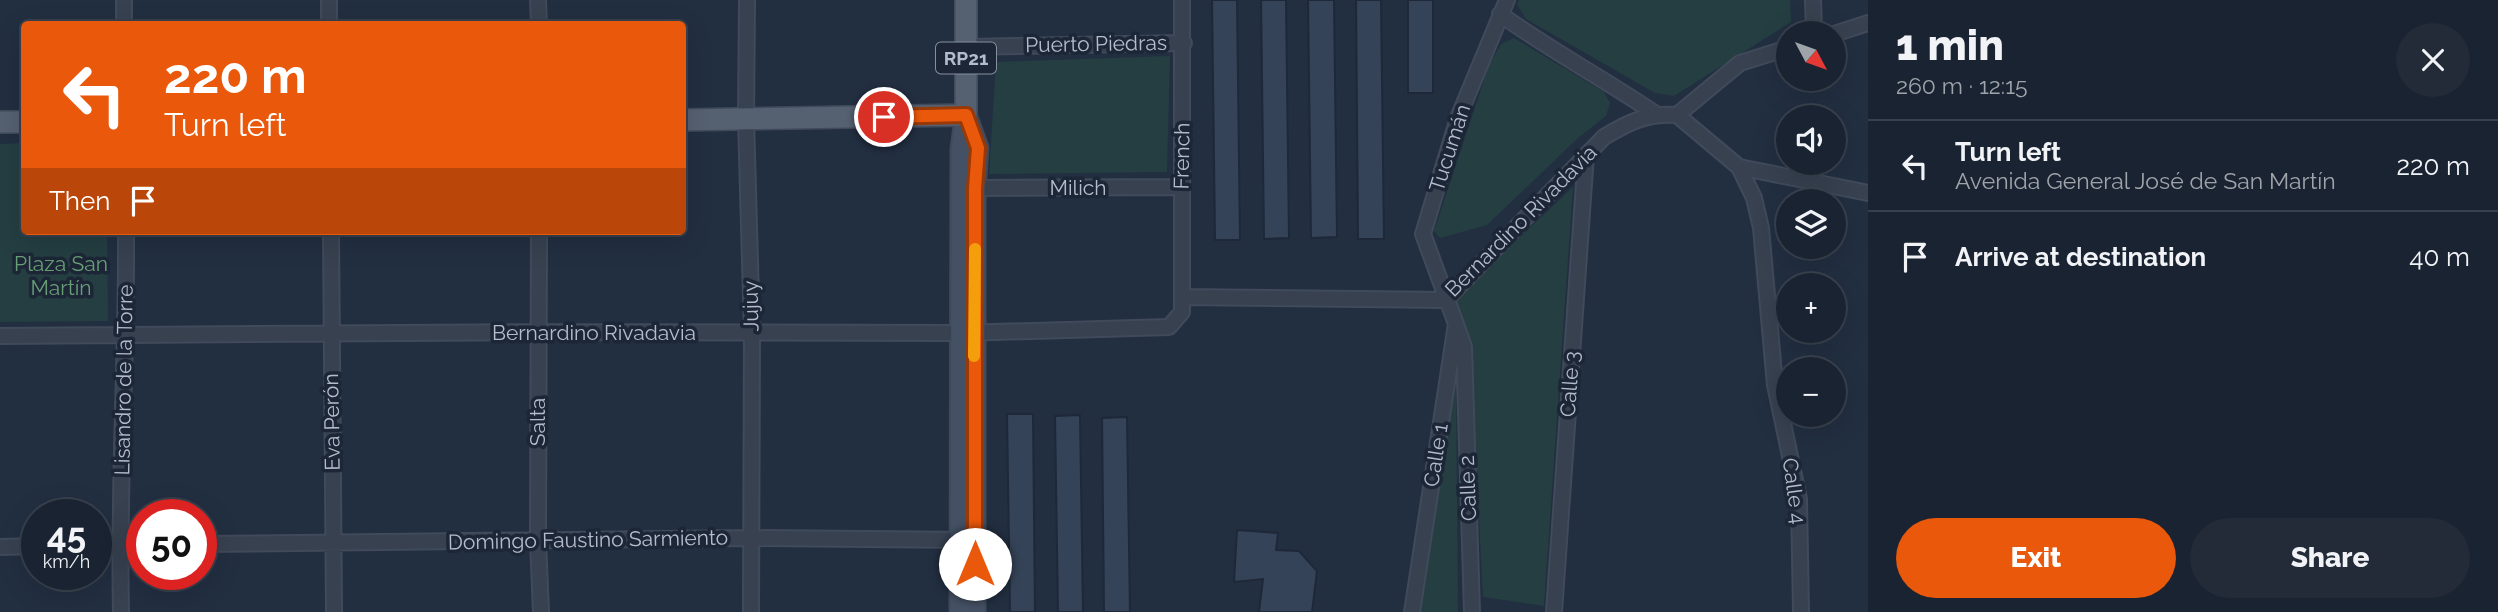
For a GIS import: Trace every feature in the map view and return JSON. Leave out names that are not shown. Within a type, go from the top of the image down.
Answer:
[{"type":"main road","name":"RP21","points":[[966,0],[966,115]]},
{"type":"main road","points":[[686,120],[966,115]]},
{"type":"main road","points":[[966,115],[978,148],[967,332]]},
{"type":"main road","points":[[960,612],[967,540],[967,332],[961,149],[966,115]]},
{"type":"main road","points":[[0,122],[21,122]]},
{"type":"main road","points":[[967,540],[975,612]]},
{"type":"street","points":[[124,0],[124,21]]},
{"type":"street","points":[[329,0],[330,21]]},
{"type":"street","points":[[538,0],[539,21]]},
{"type":"street","name":"Jujuy","points":[[747,0],[746,118],[752,333],[751,612]]},
{"type":"street","name":"French","points":[[1182,0],[1182,312]]},
{"type":"street","name":"Tucumán","points":[[1446,300],[1423,234],[1458,118],[1507,0]]},
{"type":"street","points":[[1813,0],[1814,21]]},
{"type":"street","points":[[1500,14],[1538,42],[1656,114]]},
{"type":"street","points":[[1846,29],[1868,23]]},
{"type":"street","name":"Puerto Piedras","points":[[966,47],[1184,43]]},
{"type":"street","points":[[1776,52],[1740,63],[1676,116],[1739,167],[1868,193]]},
{"type":"street","name":"Bernardino Rivadavia","points":[[1182,297],[1446,300],[1604,137],[1626,124],[1656,114],[1676,116]]},
{"type":"street","name":"Calle 3","points":[[1554,612],[1587,155]]},
{"type":"street","name":"Calle 4","points":[[1739,167],[1754,198],[1761,228],[1775,385],[1799,499],[1801,612]]},
{"type":"street","name":"Milich","points":[[975,188],[1181,187]]},
{"type":"street","name":"Lisandro de la Torre","points":[[121,612],[120,545],[127,336],[126,235]]},
{"type":"street","name":"Eva Perón","points":[[331,235],[334,612]]},
{"type":"street","name":"Salta","points":[[539,235],[538,541],[541,612]]},
{"type":"street","points":[[1446,300],[1456,324]]},
{"type":"street","name":"Bernardino Rivadavia","points":[[0,336],[967,332],[1169,327],[1182,312]]},
{"type":"street","name":"Calle 2","points":[[1456,324],[1464,347],[1473,612]]},
{"type":"street","name":"Calle 1","points":[[1412,612],[1456,324]]},
{"type":"street","name":"Domingo Faustino Sarmiento","points":[[217,544],[750,538],[967,540]]},
{"type":"street","points":[[112,545],[126,545]]},
{"type":"street","points":[[0,547],[21,546]]},
{"type":"green space","points":[[1519,0],[1790,0],[1791,21],[1776,21],[1776,31],[1674,96],[1655,93],[1526,19],[1517,4]]},
{"type":"green space","points":[[1514,38],[1604,92],[1610,103],[1606,116],[1578,138],[1487,225],[1440,238],[1434,231],[1489,65],[1501,44]]},
{"type":"green space","points":[[1170,56],[1167,172],[989,174],[996,62]]},
{"type":"green space","name":"Plaza San Martín","points":[[21,143],[21,235],[107,235],[108,321],[0,322],[0,144]]},
{"type":"green space","points":[[1573,187],[1544,606],[1483,597],[1470,345],[1456,297]]},
{"type":"green space","points":[[1456,375],[1458,612],[1420,612]]},
{"type":"building","points":[[1212,0],[1237,0],[1240,240],[1215,240]]},
{"type":"building","points":[[1261,0],[1286,0],[1289,238],[1264,239]]},
{"type":"building","points":[[1308,0],[1334,0],[1337,237],[1311,238]]},
{"type":"building","points":[[1356,0],[1381,0],[1384,239],[1358,239]]},
{"type":"building","points":[[1408,0],[1433,0],[1433,93],[1408,93]]},
{"type":"building","points":[[1007,414],[1033,414],[1035,612],[1010,612]]},
{"type":"building","points":[[1080,415],[1083,612],[1058,612],[1055,416]]},
{"type":"building","points":[[1127,417],[1130,612],[1104,612],[1102,418]]},
{"type":"building","points":[[1237,530],[1278,533],[1276,550],[1299,551],[1317,571],[1312,612],[1259,612],[1263,579],[1234,582]]},
{"type":"slow traffic","points":[[974,356],[975,249]]},
{"type":"route","points":[[884,117],[966,115],[978,148],[975,188],[975,564]]}]
